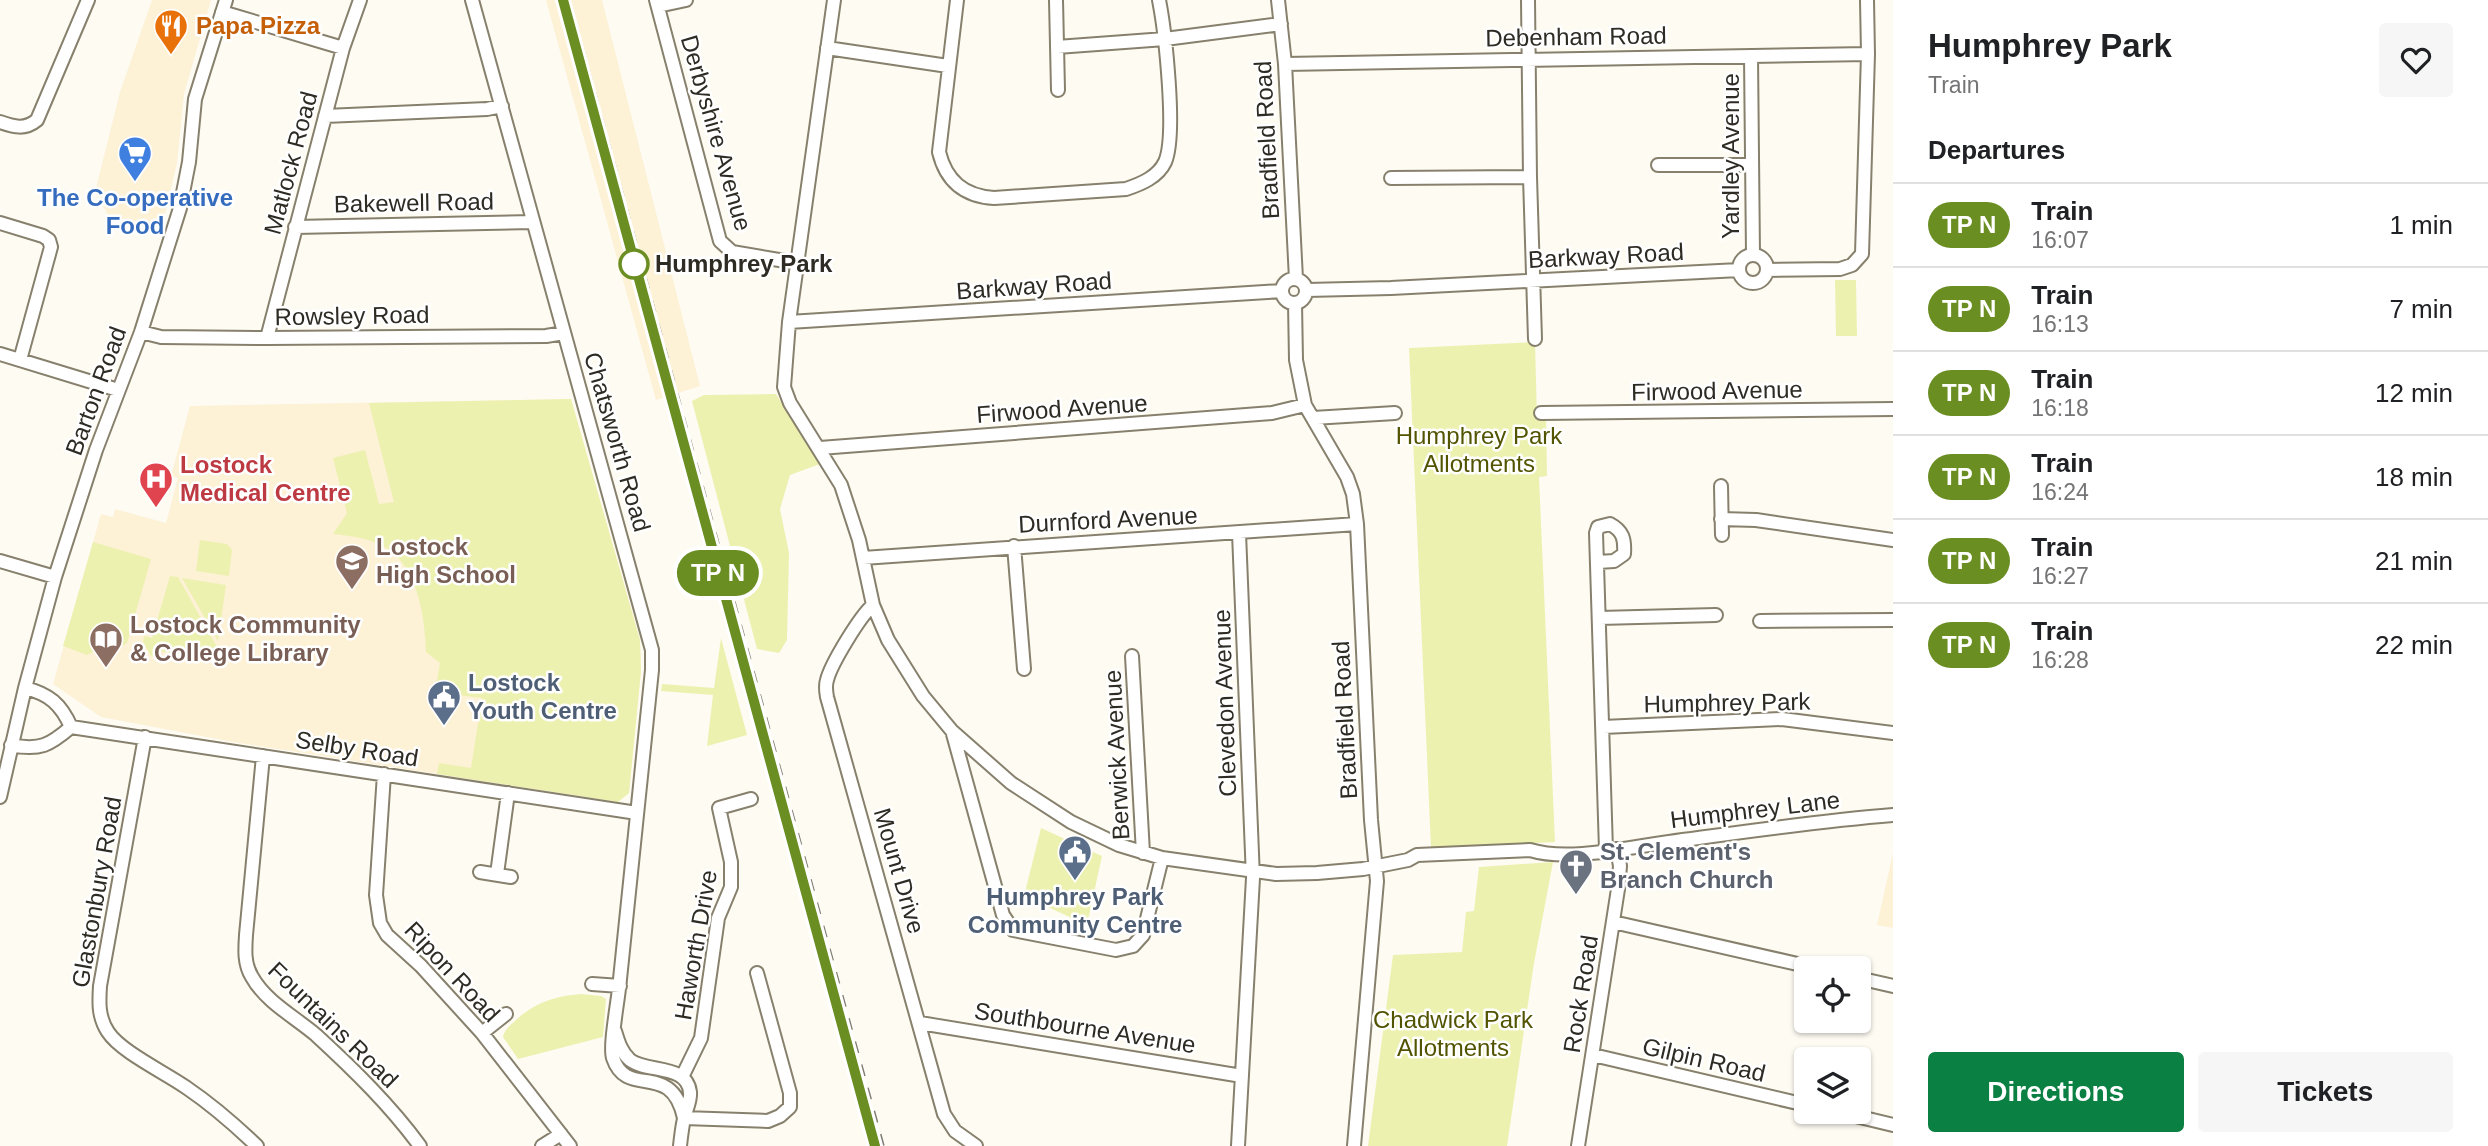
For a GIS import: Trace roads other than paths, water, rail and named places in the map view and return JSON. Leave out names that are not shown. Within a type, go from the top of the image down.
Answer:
[{"type":"street","points":[[0,122],[22,128],[37,120],[89,0]]},
{"type":"street","name":"Matlock Road","points":[[267,338],[343,48],[360,0]]},
{"type":"street","name":"Chatsworth Road","points":[[472,0],[652,650],[620,986],[611,1045],[612,1057],[617,1067],[633,1080],[664,1085],[671,1089],[681,1104],[684,1118]]},
{"type":"street","points":[[657,3],[686,0]]},
{"type":"street","points":[[789,322],[834,0]]},
{"type":"street","points":[[957,0],[939,152],[947,174],[963,190],[973,195],[994,198],[1116,191],[1146,181],[1161,168],[1166,159],[1169,111],[1165,38],[1159,0]]},
{"type":"street","points":[[1056,0],[1058,90]]},
{"type":"street","name":"Bradfield Road","points":[[1278,0],[1285,64],[1296,279]]},
{"type":"street","points":[[1528,0],[1535,339]]},
{"type":"street","points":[[1767,270],[1840,268],[1852,265],[1861,257],[1868,54],[1867,0]]},
{"type":"street","name":"Derbyshire Avenue","points":[[657,3],[720,241],[732,252],[797,263]]},
{"type":"street","points":[[224,6],[343,48]]},
{"type":"street","name":"Barton Road","points":[[0,797],[25,688],[55,577],[118,390],[141,332],[184,193],[195,99],[224,6]]},
{"type":"street","points":[[1057,47],[1281,24]]},
{"type":"street","points":[[827,48],[948,66]]},
{"type":"street","name":"Debenham Road","points":[[1285,64],[1868,54]]},
{"type":"street","name":"Yardley Avenue","points":[[1751,56],[1753,255]]},
{"type":"street","points":[[325,116],[487,109],[502,106]]},
{"type":"street","points":[[1658,165],[1752,165]]},
{"type":"street","points":[[1391,178],[1530,177]]},
{"type":"street","name":"Bakewell Road","points":[[295,227],[533,222]]},
{"type":"street","points":[[0,223],[43,236],[51,247],[20,360]]},
{"type":"street","points":[[1753,255],[1765,261],[1767,270],[1764,279],[1751,284],[1742,279],[1739,270],[1744,258],[1753,255]]},
{"type":"street","name":"Barkway Road","points":[[1307,290],[1739,270]]},
{"type":"street","points":[[1296,279],[1305,284],[1307,290],[1305,298],[1295,303],[1284,299],[1282,291],[1284,283],[1296,279]]},
{"type":"street","name":"Barkway Road","points":[[789,322],[1282,291]]},
{"type":"street","name":"Bradfield Road","points":[[1295,303],[1296,360],[1305,405],[1347,477],[1353,494],[1357,524],[1371,820],[1377,881],[1354,1146]]},
{"type":"street","name":"Humphrey Lane","points":[[789,322],[784,387],[790,403],[837,477],[849,505],[873,605],[888,640],[905,669],[952,731],[982,759],[1044,806],[1100,837],[1162,858],[1252,872],[1317,873],[1377,867],[1408,860],[1417,863],[1530,856],[1540,853],[1586,853],[1823,821],[1893,815]]},
{"type":"street","name":"Rowsley Road","points":[[141,332],[161,337],[267,338],[546,336],[564,333]]},
{"type":"street","points":[[0,354],[118,390]]},
{"type":"street","name":"Firwood Avenue","points":[[820,449],[1272,413],[1305,405]]},
{"type":"street","name":"Firwood Avenue","points":[[1541,413],[1893,409]]},
{"type":"street","points":[[1313,418],[1395,413]]},
{"type":"street","points":[[1721,486],[1721,536]]},
{"type":"street","points":[[1721,519],[1756,520],[1893,540]]},
{"type":"street","name":"Durnford Avenue","points":[[863,558],[1357,524]]},
{"type":"street","name":"Clevedon Avenue","points":[[1239,533],[1252,872]]},
{"type":"street","points":[[1014,546],[1024,669]]},
{"type":"street","points":[[0,561],[55,577]]},
{"type":"street","points":[[1598,562],[1602,727],[1612,849]]},
{"type":"street","name":"Mount Drive","points":[[873,605],[863,615],[830,673],[826,688],[944,1114],[955,1131],[976,1146]]},
{"type":"street","points":[[1599,618],[1716,615]]},
{"type":"street","points":[[1760,621],[1893,620]]},
{"type":"street","name":"Berwick Avenue","points":[[1132,656],[1143,853]]},
{"type":"street","points":[[11,745],[30,748],[43,746],[71,727],[57,702],[44,694],[25,688]]},
{"type":"street","name":"Humphrey Park","points":[[1602,727],[1782,719],[1893,733]]},
{"type":"street","name":"Selby Road","points":[[71,727],[637,813]]},
{"type":"street","points":[[952,731],[1003,915],[1013,930],[1116,950],[1133,946],[1143,934],[1162,858]]},
{"type":"street","name":"Glastonbury Road","points":[[145,737],[100,986],[101,1019],[119,1045],[190,1090],[228,1119],[257,1146]]},
{"type":"street","name":"Fountains Road","points":[[263,756],[246,935],[246,963],[250,975],[266,995],[360,1077],[420,1146]]},
{"type":"street","name":"Ripon Road","points":[[384,774],[376,895],[380,923],[387,935],[482,1032],[570,1146]]},
{"type":"street","points":[[497,874],[508,793]]},
{"type":"street","name":"Haworth Drive","points":[[682,1077],[701,1038],[719,918],[731,887],[731,862],[719,808],[751,799]]},
{"type":"street","name":"Rock Road","points":[[1578,1146],[1620,866],[1612,849]]},
{"type":"street","points":[[480,872],[512,877]]},
{"type":"street","points":[[1238,1146],[1252,872]]},
{"type":"street","points":[[1613,922],[1794,963]]},
{"type":"street","points":[[684,1118],[768,1121],[780,1116],[790,1107],[790,1094],[757,973]]},
{"type":"street","points":[[1871,981],[1893,986]]},
{"type":"street","points":[[592,984],[620,986]]},
{"type":"street","points":[[482,1032],[506,1014]]},
{"type":"street","name":"Southbourne Avenue","points":[[920,1023],[1242,1076]]},
{"type":"street","points":[[615,1029],[624,1053],[630,1060],[682,1077],[688,1086],[690,1095],[680,1146]]},
{"type":"street","name":"Gilpin Road","points":[[1593,1055],[1794,1102]]},
{"type":"street","points":[[1871,1120],[1893,1125]]},
{"type":"street","points":[[542,1146],[561,1134]]},
{"type":"railway","points":[[569,0],[883,1146]]},
{"type":"train","points":[[563,0],[875,1146]]},
{"type":"place","name":"Papa Pizza","points":[[171,56]]},
{"type":"place","name":"The Co-operative Food","points":[[135,183]]},
{"type":"place","name":"Humphrey Park","points":[[634,264]]},
{"type":"place","name":"Lostock Medical Centre","points":[[156,509]]},
{"type":"place","name":"Lostock High School","points":[[352,591]]},
{"type":"place","name":"Lostock Community & College Library","points":[[106,669]]},
{"type":"place","name":"Lostock Youth Centre","points":[[444,727]]},
{"type":"place","name":"Humphrey Park Community Centre","points":[[1075,882]]},
{"type":"place","name":"St. Clement's Branch Church","points":[[1576,896]]},
{"type":"park label","name":"Humphrey Park Allotments","points":[[1479,450]]},
{"type":"park label","name":"Chadwick Park Allotments","points":[[1453,1034]]}]
